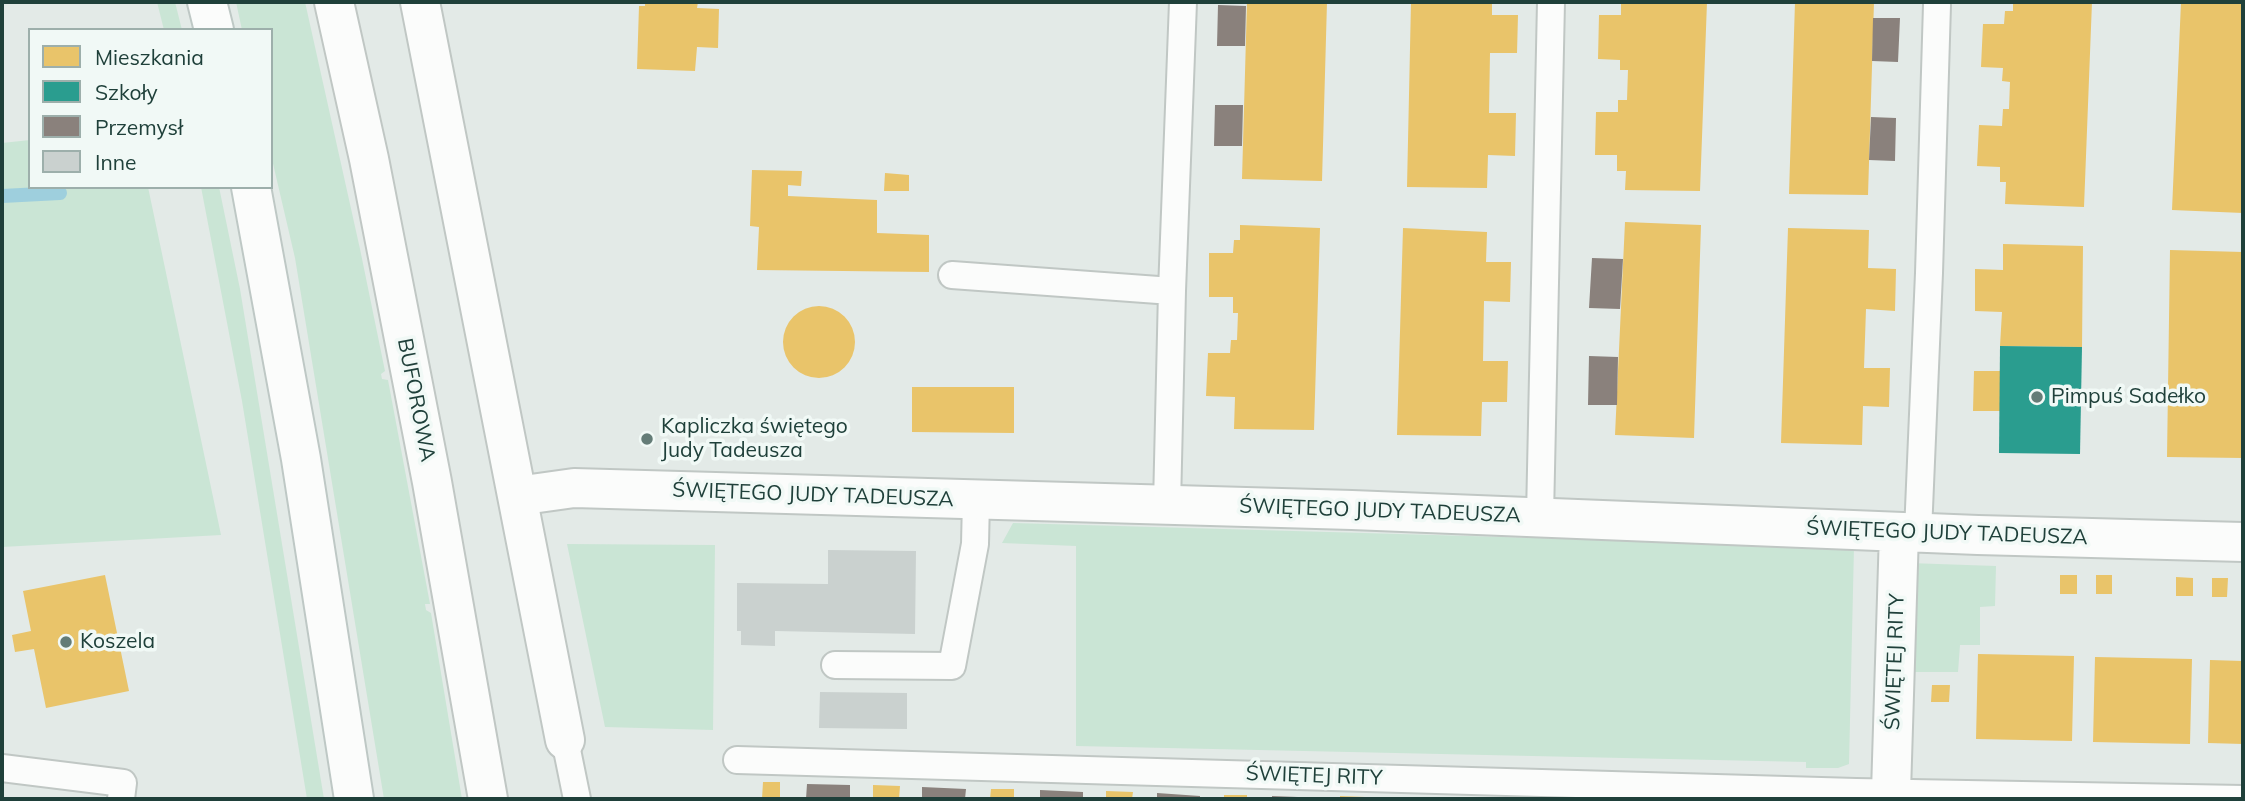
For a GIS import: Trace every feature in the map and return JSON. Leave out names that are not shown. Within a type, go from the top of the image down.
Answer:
[{"type":"street","points":[[207,2],[214,28]]},
{"type":"street","name":"BUFOROWA","points":[[334,2],[369,159],[432,482],[488,799]]},
{"type":"street","points":[[420,2],[565,740]]},
{"type":"street","points":[[251,189],[301,459],[354,799]]},
{"type":"street","name":"ŚWIĘTEGO JUDY TADEUSZA","points":[[517,496],[574,488],[1540,516],[1908,532],[2243,541]]},
{"type":"street","name":"ŚWIĘTEJ RITY","points":[[1891,796],[1908,532]]},
{"type":"lane","points":[[1167,505],[1183,2]]},
{"type":"lane","points":[[1540,516],[1550,2]]},
{"type":"lane","points":[[1908,532],[1929,273],[1937,5]]},
{"type":"lane","points":[[951,275],[1172,291]]},
{"type":"lane","points":[[835,665],[952,666],[975,544],[976,500]]},
{"type":"lane","points":[[565,740],[577,799]]},
{"type":"lane","name":"ŚWIĘTEJ RITY","points":[[737,760],[1891,796],[2243,799]]},
{"type":"lane","points":[[2,768],[123,783],[121,799]]},
{"type":"green space","points":[[157,2],[175,2],[182,28],[164,28]]},
{"type":"green space","points":[[236,2],[305,2],[385,371],[381,374],[382,379],[388,380],[430,604],[425,604],[426,610],[431,613],[462,799],[384,799],[295,258],[273,164],[273,28],[242,28]]},
{"type":"green space","points":[[28,140],[28,189],[148,189],[221,535],[2,547],[2,143]]},
{"type":"green space","points":[[201,189],[219,189],[240,289],[324,799],[307,799],[242,401]]},
{"type":"green space","points":[[1013,523],[1854,547],[1849,764],[1838,768],[1806,768],[1806,762],[1076,746],[1076,546],[1002,543]]},
{"type":"green space","points":[[567,544],[715,545],[713,730],[605,727]]},
{"type":"green space","points":[[1909,563],[1996,566],[1995,606],[1980,607],[1980,645],[1960,645],[1958,672],[1906,672]]},
{"type":"building: Mieszkania","points":[[645,2],[698,2],[697,8],[719,9],[718,48],[697,47],[695,71],[637,69],[639,6],[645,6]]},
{"type":"building: Mieszkania","points":[[1247,2],[1327,2],[1322,181],[1242,179]]},
{"type":"building: Mieszkania","points":[[1411,2],[1492,2],[1492,15],[1518,15],[1517,53],[1490,53],[1489,113],[1516,113],[1515,156],[1488,155],[1487,188],[1407,187]]},
{"type":"building: Mieszkania","points":[[1621,2],[1707,2],[1700,191],[1625,190],[1626,171],[1617,171],[1617,155],[1595,155],[1596,112],[1618,112],[1618,100],[1627,100],[1628,70],[1620,70],[1620,60],[1598,59],[1599,15],[1621,15]]},
{"type":"building: Mieszkania","points":[[1795,2],[1874,2],[1868,195],[1789,194]]},
{"type":"building: Mieszkania","points":[[2013,2],[2092,2],[2084,207],[2005,204],[2006,182],[2000,182],[2000,167],[1977,166],[1979,125],[2002,126],[2003,109],[2009,109],[2010,82],[2002,81],[2003,68],[1981,67],[1983,24],[2004,24],[2005,11],[2013,11]]},
{"type":"building: Mieszkania","points":[[2181,2],[2243,2],[2243,213],[2172,210]]},
{"type":"building: Mieszkania","points":[[752,170],[802,171],[801,186],[788,185],[788,196],[877,200],[877,233],[929,235],[929,272],[757,270],[759,227],[750,226]]},
{"type":"building: Mieszkania","points":[[885,173],[909,175],[909,191],[884,191]]},
{"type":"building: Mieszkania","points":[[1625,222],[1701,225],[1694,438],[1615,435]]},
{"type":"building: Mieszkania","points":[[1240,225],[1320,228],[1314,430],[1234,429],[1235,397],[1206,396],[1208,353],[1230,353],[1231,340],[1237,340],[1238,313],[1233,313],[1233,297],[1209,297],[1209,253],[1233,253],[1234,240],[1240,240]]},
{"type":"building: Mieszkania","points":[[1403,228],[1487,232],[1486,262],[1511,262],[1510,302],[1484,301],[1483,361],[1508,361],[1507,402],[1482,402],[1481,436],[1397,435]]},
{"type":"building: Mieszkania","points":[[1788,228],[1869,230],[1868,268],[1896,269],[1895,311],[1866,309],[1864,368],[1890,368],[1889,407],[1863,406],[1862,445],[1781,443]]},
{"type":"building: Mieszkania","points":[[2003,244],[2083,246],[2082,347],[2000,346],[2002,312],[1975,311],[1975,269],[2003,270]]},
{"type":"building: Mieszkania","points":[[2170,250],[2243,252],[2243,458],[2167,457]]},
{"type":"building: Mieszkania","points":[[819,306],[839,312],[849,322],[855,342],[849,362],[839,372],[819,378],[799,372],[789,362],[783,342],[789,322],[799,312]]},
{"type":"building: Mieszkania","points":[[1974,371],[2000,371],[2000,411],[1973,411]]},
{"type":"building: Mieszkania","points":[[912,387],[1014,387],[1014,433],[912,432]]},
{"type":"building: Mieszkania","name":"Koszela","points":[[105,575],[129,691],[46,708],[34,649],[15,652],[12,635],[31,631],[23,591]]},
{"type":"building: Mieszkania","points":[[2060,575],[2077,575],[2077,594],[2060,594]]},
{"type":"building: Mieszkania","points":[[2096,575],[2112,575],[2112,594],[2096,594]]},
{"type":"building: Mieszkania","points":[[2176,577],[2193,578],[2193,596],[2176,596]]},
{"type":"building: Mieszkania","points":[[2212,578],[2228,578],[2227,597],[2212,597]]},
{"type":"building: Mieszkania","points":[[1978,654],[2074,656],[2072,741],[1976,739]]},
{"type":"building: Mieszkania","points":[[2095,657],[2192,659],[2190,744],[2093,742]]},
{"type":"building: Mieszkania","points":[[2210,660],[2243,661],[2243,744],[2208,743]]},
{"type":"building: Mieszkania","points":[[1932,685],[1950,685],[1949,702],[1931,702]]},
{"type":"building: Mieszkania","points":[[763,782],[780,782],[780,799],[762,799]]},
{"type":"building: Mieszkania","points":[[873,785],[900,786],[899,799],[873,799]]},
{"type":"building: Mieszkania","points":[[991,789],[1014,789],[1014,799],[990,799]]},
{"type":"building: Mieszkania","points":[[1106,791],[1133,792],[1132,799],[1106,799]]},
{"type":"building: Mieszkania","points":[[1224,795],[1247,795],[1247,799],[1224,799]]},
{"type":"building: Mieszkania","points":[[1340,796],[1365,797],[1365,799],[1340,799]]},
{"type":"building: Szkoły","points":[[2000,346],[2082,347],[2080,454],[1999,453]]},
{"type":"building: Przemysł","points":[[1218,5],[1246,6],[1245,46],[1217,46]]},
{"type":"building: Przemysł","points":[[1873,18],[1900,18],[1898,62],[1872,61]]},
{"type":"building: Przemysł","points":[[1215,105],[1243,105],[1242,146],[1214,146]]},
{"type":"building: Przemysł","points":[[1871,117],[1896,118],[1895,161],[1869,160]]},
{"type":"building: Przemysł","points":[[1592,258],[1623,259],[1620,309],[1589,308]]},
{"type":"building: Przemysł","points":[[1589,356],[1618,357],[1617,405],[1588,405]]},
{"type":"building: Przemysł","points":[[807,784],[850,785],[850,799],[806,799]]},
{"type":"building: Przemysł","points":[[922,787],[966,789],[965,799],[922,799]]},
{"type":"building: Przemysł","points":[[1040,790],[1083,792],[1083,799],[1040,799]]},
{"type":"building: Przemysł","points":[[1157,793],[1200,796],[1200,799],[1157,799]]},
{"type":"building: Przemysł","points":[[1272,796],[1298,797],[1298,799],[1272,799]]},
{"type":"building: Inne","points":[[828,550],[916,551],[915,634],[775,631],[775,646],[741,645],[741,631],[737,631],[737,583],[828,584]]},
{"type":"building: Inne","points":[[820,692],[907,693],[907,729],[819,728]]},
{"type":"waterway","points":[[2,196],[60,193]]},
{"type":"place","name":"Pimpuś Sadełko","points":[[2037,397]]},
{"type":"place","name":"Kapliczka świętego Judy Tadeusza","points":[[647,439]]},
{"type":"place","name":"Koszela","points":[[66,642]]}]
